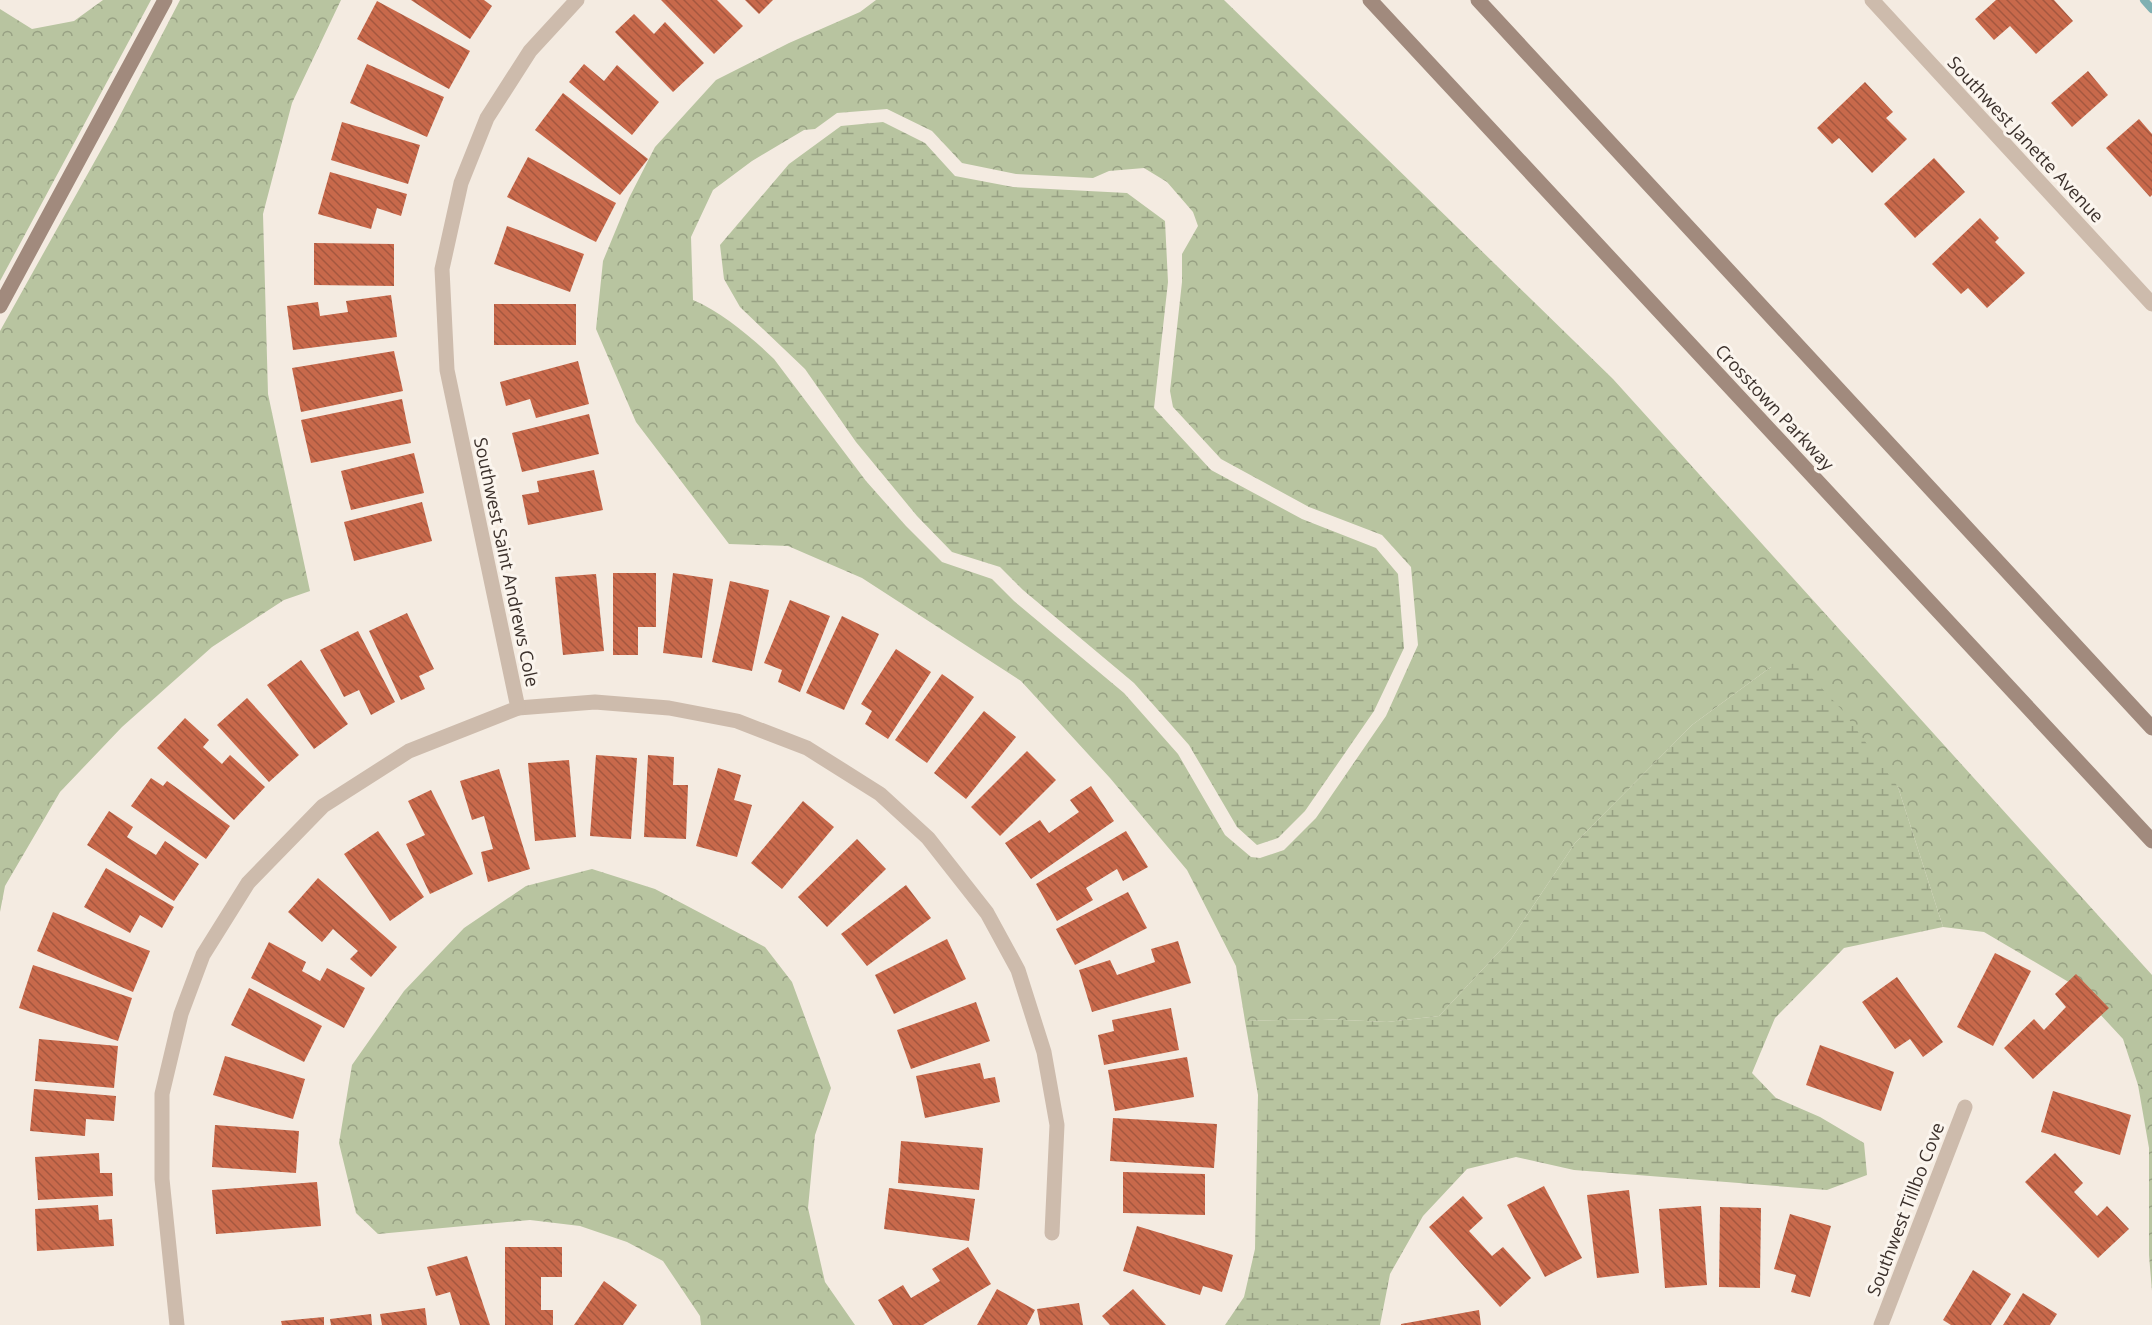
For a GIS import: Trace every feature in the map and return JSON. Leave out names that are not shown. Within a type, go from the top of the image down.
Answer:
[{"type":"main road","points":[[0,306],[165,0]]},
{"type":"main road","name":"Crosstown Parkway","points":[[1370,0],[2152,841]]},
{"type":"main road","points":[[1478,0],[2152,728]]},
{"type":"street","name":"Southwest Saint Andrews Cole","points":[[177,1325],[162,1179],[162,1094],[181,1014],[203,955],[248,883],[323,806],[410,751],[518,708],[447,370],[442,269],[460,183],[487,118],[530,51],[577,0]]},
{"type":"street","name":"Southwest Janette Avenue","points":[[1872,0],[2152,304]]},
{"type":"street","points":[[518,708],[595,702],[669,708],[737,721],[807,748],[880,794],[928,838],[987,913],[1018,970],[1044,1052],[1057,1125],[1052,1233]]},
{"type":"street","name":"Southwest Tillbo Cove","points":[[1881,1325],[1965,1107]]},
{"type":"green space","points":[[103,0],[151,0],[0,281],[0,9],[32,29],[74,21]]},
{"type":"green space","points":[[180,0],[341,0],[292,103],[263,214],[268,394],[310,591],[284,600],[212,647],[122,727],[60,792],[5,886],[0,912],[0,331],[115,125]]},
{"type":"green space","points":[[876,0],[1224,0],[1613,379],[2152,975],[2152,1291],[2149,1255],[2149,1148],[2138,1085],[2123,1039],[2072,984],[1984,932],[1943,927],[1898,787],[1771,667],[1692,725],[1575,843],[1511,939],[1439,1016],[1387,1022],[1322,1019],[1245,1021],[1236,966],[1187,870],[1110,778],[1021,681],[862,578],[788,546],[729,544],[636,422],[596,329],[603,261],[629,198],[655,147],[716,80],[789,43],[860,12]],"holes":[[[887,109],[932,131],[962,163],[1016,174],[1093,178],[1109,171],[1144,168],[1167,182],[1193,212],[1198,226],[1182,254],[1182,282],[1170,391],[1173,407],[1221,459],[1309,507],[1382,535],[1411,567],[1418,645],[1386,716],[1316,818],[1284,850],[1260,858],[1251,857],[1225,835],[1178,754],[1124,693],[1014,601],[992,579],[942,562],[866,481],[774,359],[725,318],[693,300],[691,237],[713,190],[752,161],[804,130],[815,129],[837,113]]]},
{"type":"green space","points":[[883,122],[925,143],[955,176],[1013,187],[1127,193],[1165,221],[1168,282],[1154,408],[1211,470],[1302,519],[1376,548],[1398,574],[1404,648],[1374,711],[1305,811],[1278,838],[1257,845],[1237,827],[1189,745],[1134,683],[1023,590],[1000,567],[952,552],[917,516],[856,442],[805,369],[740,307],[724,279],[720,245],[789,164],[841,126]]},
{"type":"green space","points":[[1798,663],[1843,711],[1898,787],[1943,927],[1844,948],[1775,1018],[1752,1073],[1776,1098],[1820,1117],[1864,1143],[1867,1175],[1827,1190],[1574,1170],[1516,1157],[1467,1169],[1423,1216],[1390,1274],[1380,1325],[1225,1325],[1244,1297],[1255,1249],[1258,1095],[1245,1021],[1322,1019],[1387,1022],[1439,1016],[1511,939],[1575,843],[1692,725],[1771,667]]},
{"type":"green space","points":[[592,869],[655,889],[765,947],[792,982],[831,1088],[815,1135],[808,1208],[825,1282],[855,1325],[701,1325],[700,1316],[663,1261],[627,1242],[580,1226],[530,1220],[378,1234],[356,1213],[339,1143],[352,1065],[404,991],[464,928],[526,886]]},
{"type":"building","points":[[411,0],[484,0],[492,6],[470,39]]},
{"type":"building","points":[[661,0],[717,0],[743,26],[714,54]]},
{"type":"building","points":[[745,0],[773,0],[759,14]]},
{"type":"building","points":[[1996,0],[2054,0],[2073,21],[2036,54],[2010,26],[1994,40],[1975,19]]},
{"type":"building","points":[[377,1],[470,51],[449,89],[357,39]]},
{"type":"building","points":[[634,14],[654,34],[665,22],[704,63],[673,92],[615,32]]},
{"type":"building","points":[[367,64],[444,97],[427,137],[350,103]]},
{"type":"building","points":[[584,64],[604,81],[617,65],[659,102],[632,135],[569,82]]},
{"type":"building","points":[[2088,71],[2108,95],[2072,127],[2051,103]]},
{"type":"building","points":[[1865,82],[1893,112],[1886,118],[1907,139],[1872,173],[1839,138],[1832,144],[1817,128]]},
{"type":"building","points":[[563,93],[648,159],[620,195],[535,130]]},
{"type":"building","points":[[2139,119],[2152,134],[2152,195],[2150,197],[2106,148]]},
{"type":"building","points":[[342,122],[420,145],[408,184],[331,160]]},
{"type":"building","points":[[528,157],[616,203],[596,242],[507,197]]},
{"type":"building","points":[[1934,158],[1965,192],[1915,238],[1884,204]]},
{"type":"building","points":[[330,172],[407,194],[401,216],[377,208],[371,229],[318,214]]},
{"type":"building","points":[[1980,218],[1999,238],[1995,242],[2025,273],[1987,308],[1968,288],[1961,294],[1932,264]]},
{"type":"building","points":[[507,226],[584,254],[570,292],[494,264]]},
{"type":"building","points":[[314,243],[394,244],[394,286],[314,285]]},
{"type":"building","points":[[391,295],[397,337],[293,350],[287,306],[318,302],[320,316],[348,312],[346,301]]},
{"type":"building","points":[[494,304],[576,304],[576,345],[494,345]]},
{"type":"building","points":[[394,351],[403,391],[301,412],[292,368]]},
{"type":"building","points":[[578,361],[589,404],[536,418],[530,399],[506,406],[500,382]]},
{"type":"building","points":[[402,399],[411,443],[311,463],[301,420]]},
{"type":"building","points":[[589,414],[599,454],[522,472],[512,433]]},
{"type":"building","points":[[414,453],[424,493],[351,510],[341,471]]},
{"type":"building","points":[[594,470],[603,510],[528,525],[522,495],[539,492],[537,481]]},
{"type":"building","points":[[422,502],[432,541],[354,561],[344,522]]},
{"type":"building","points":[[613,573],[656,573],[656,627],[638,627],[638,655],[613,655]]},
{"type":"building","points":[[673,573],[713,579],[702,658],[663,653]]},
{"type":"building","points":[[596,574],[604,651],[563,655],[555,577]]},
{"type":"building","points":[[730,581],[769,590],[752,671],[712,662]]},
{"type":"building","points":[[790,600],[830,616],[800,692],[778,682],[782,670],[764,663]]},
{"type":"building","points":[[407,613],[434,669],[419,676],[425,689],[401,700],[369,631]]},
{"type":"building","points":[[842,616],[879,634],[844,710],[806,693]]},
{"type":"building","points":[[358,631],[395,702],[371,715],[359,690],[344,697],[320,650]]},
{"type":"building","points":[[896,649],[931,672],[888,739],[865,724],[872,711],[861,704]]},
{"type":"building","points":[[301,660],[348,724],[314,749],[267,685]]},
{"type":"building","points":[[942,674],[974,697],[927,763],[895,740]]},
{"type":"building","points":[[247,698],[299,755],[269,782],[217,725]]},
{"type":"building","points":[[984,711],[1016,737],[966,799],[934,773]]},
{"type":"building","points":[[185,718],[209,740],[203,747],[222,764],[230,755],[265,787],[234,820],[157,748]]},
{"type":"building","points":[[1027,751],[1056,780],[1000,836],[971,807]]},
{"type":"building","points":[[596,755],[637,758],[631,839],[590,836]]},
{"type":"building","points":[[648,755],[674,757],[673,785],[688,785],[686,839],[644,837]]},
{"type":"building","points":[[569,760],[576,837],[535,841],[528,763]]},
{"type":"building","points":[[718,768],[741,775],[734,800],[752,805],[737,857],[696,846]]},
{"type":"building","points":[[499,769],[530,869],[488,882],[481,852],[493,849],[484,816],[472,820],[460,781]]},
{"type":"building","points":[[151,778],[163,786],[167,781],[230,826],[206,859],[131,806]]},
{"type":"building","points":[[1091,786],[1114,821],[1031,879],[1005,843],[1040,820],[1049,833],[1079,812],[1070,800]]},
{"type":"building","points":[[431,790],[473,874],[430,894],[406,844],[425,835],[408,801]]},
{"type":"building","points":[[803,801],[834,827],[782,889],[751,863]]},
{"type":"building","points":[[109,811],[133,827],[127,837],[156,855],[165,841],[199,864],[174,901],[87,845]]},
{"type":"building","points":[[378,831],[424,897],[390,921],[344,854]]},
{"type":"building","points":[[1126,831],[1148,867],[1123,881],[1117,869],[1086,888],[1093,900],[1057,921],[1036,884]]},
{"type":"building","points":[[857,839],[886,869],[827,927],[798,897]]},
{"type":"building","points":[[106,868],[174,907],[162,928],[140,915],[130,933],[84,907]]},
{"type":"building","points":[[318,878],[397,947],[371,977],[350,959],[358,951],[333,929],[322,942],[288,912]]},
{"type":"building","points":[[906,885],[931,918],[867,966],[841,934]]},
{"type":"building","points":[[1128,892],[1147,928],[1075,965],[1056,929]]},
{"type":"building","points":[[53,912],[150,951],[133,992],[37,951]]},
{"type":"building","points":[[947,939],[966,979],[894,1014],[875,975]]},
{"type":"building","points":[[1178,941],[1191,983],[1092,1012],[1079,970],[1110,960],[1117,975],[1155,962],[1151,949]]},
{"type":"building","points":[[269,942],[306,962],[302,971],[320,981],[327,968],[365,988],[344,1028],[251,978]]},
{"type":"building","points":[[1995,953],[2031,971],[1993,1046],[1957,1027]]},
{"type":"building","points":[[33,965],[132,998],[118,1041],[19,1008]]},
{"type":"building","points":[[2076,974],[2109,1008],[2033,1079],[2004,1048],[2034,1019],[2044,1030],[2066,1007],[2055,994]]},
{"type":"building","points":[[1897,977],[1943,1042],[1923,1057],[1910,1039],[1895,1049],[1862,1002]]},
{"type":"building","points":[[249,988],[322,1026],[304,1062],[231,1025]]},
{"type":"building","points":[[976,1002],[990,1041],[911,1069],[897,1030]]},
{"type":"building","points":[[1171,1008],[1179,1050],[1104,1065],[1098,1035],[1114,1031],[1112,1020]]},
{"type":"building","points":[[39,1039],[118,1046],[114,1088],[35,1081]]},
{"type":"building","points":[[1820,1045],[1894,1072],[1881,1111],[1806,1085]]},
{"type":"building","points":[[225,1056],[305,1079],[293,1119],[213,1095]]},
{"type":"building","points":[[1187,1057],[1194,1097],[1115,1111],[1108,1070]]},
{"type":"building","points":[[980,1063],[984,1079],[995,1077],[1000,1102],[925,1118],[916,1076]]},
{"type":"building","points":[[34,1089],[116,1096],[114,1121],[86,1119],[85,1136],[30,1131]]},
{"type":"building","points":[[2053,1091],[2131,1115],[2120,1155],[2041,1132]]},
{"type":"building","points":[[1113,1118],[1217,1124],[1214,1168],[1110,1161]]},
{"type":"building","points":[[215,1125],[299,1131],[296,1173],[212,1167]]},
{"type":"building","points":[[901,1141],[983,1148],[979,1190],[898,1183]]},
{"type":"building","points":[[99,1153],[100,1173],[112,1173],[113,1196],[38,1200],[35,1157]]},
{"type":"building","points":[[2055,1153],[2083,1183],[2074,1192],[2097,1216],[2107,1206],[2129,1229],[2098,1258],[2025,1182]]},
{"type":"building","points":[[1123,1172],[1205,1174],[1205,1215],[1123,1213]]},
{"type":"building","points":[[317,1182],[321,1226],[216,1234],[212,1190]]},
{"type":"building","points":[[1544,1186],[1582,1258],[1545,1277],[1507,1205]]},
{"type":"building","points":[[889,1188],[975,1199],[969,1241],[884,1229]]},
{"type":"building","points":[[1629,1190],[1639,1273],[1597,1278],[1587,1195]]},
{"type":"building","points":[[1463,1196],[1483,1218],[1469,1231],[1492,1256],[1503,1247],[1531,1278],[1500,1307],[1429,1227]]},
{"type":"building","points":[[98,1205],[99,1220],[112,1219],[114,1246],[37,1251],[35,1209]]},
{"type":"building","points":[[1701,1206],[1707,1285],[1665,1288],[1659,1209]]},
{"type":"building","points":[[1720,1207],[1761,1208],[1760,1288],[1719,1287]]},
{"type":"building","points":[[1790,1214],[1831,1226],[1810,1297],[1791,1292],[1796,1275],[1774,1269]]},
{"type":"building","points":[[1137,1226],[1233,1255],[1222,1292],[1203,1286],[1200,1295],[1123,1271]]},
{"type":"building","points":[[505,1247],[562,1247],[562,1277],[541,1277],[541,1310],[553,1310],[553,1325],[505,1325]]},
{"type":"building","points":[[968,1247],[991,1284],[923,1325],[893,1325],[878,1300],[903,1285],[911,1298],[940,1281],[932,1269]]},
{"type":"building","points":[[467,1256],[490,1325],[460,1325],[450,1292],[436,1296],[427,1267]]},
{"type":"building","points":[[1973,1270],[2011,1294],[1991,1325],[1951,1325],[1943,1320]]},
{"type":"building","points":[[604,1281],[637,1305],[623,1325],[574,1325]]},
{"type":"building","points":[[997,1289],[1035,1310],[1027,1325],[977,1325]]},
{"type":"building","points":[[1133,1289],[1166,1325],[1110,1325],[1102,1316]]},
{"type":"building","points":[[2023,1293],[2057,1314],[2050,1325],[2003,1325]]},
{"type":"building","points":[[1079,1303],[1083,1325],[1040,1325],[1037,1309]]},
{"type":"building","points":[[425,1308],[427,1325],[382,1325],[380,1314]]},
{"type":"building","points":[[1479,1310],[1481,1325],[1401,1325],[1401,1324]]},
{"type":"building","points":[[371,1314],[372,1325],[331,1325],[330,1319]]},
{"type":"building","points":[[324,1317],[324,1325],[282,1325],[281,1321]]},
{"type":"waterway","points":[[2144,0],[2152,9]]}]
